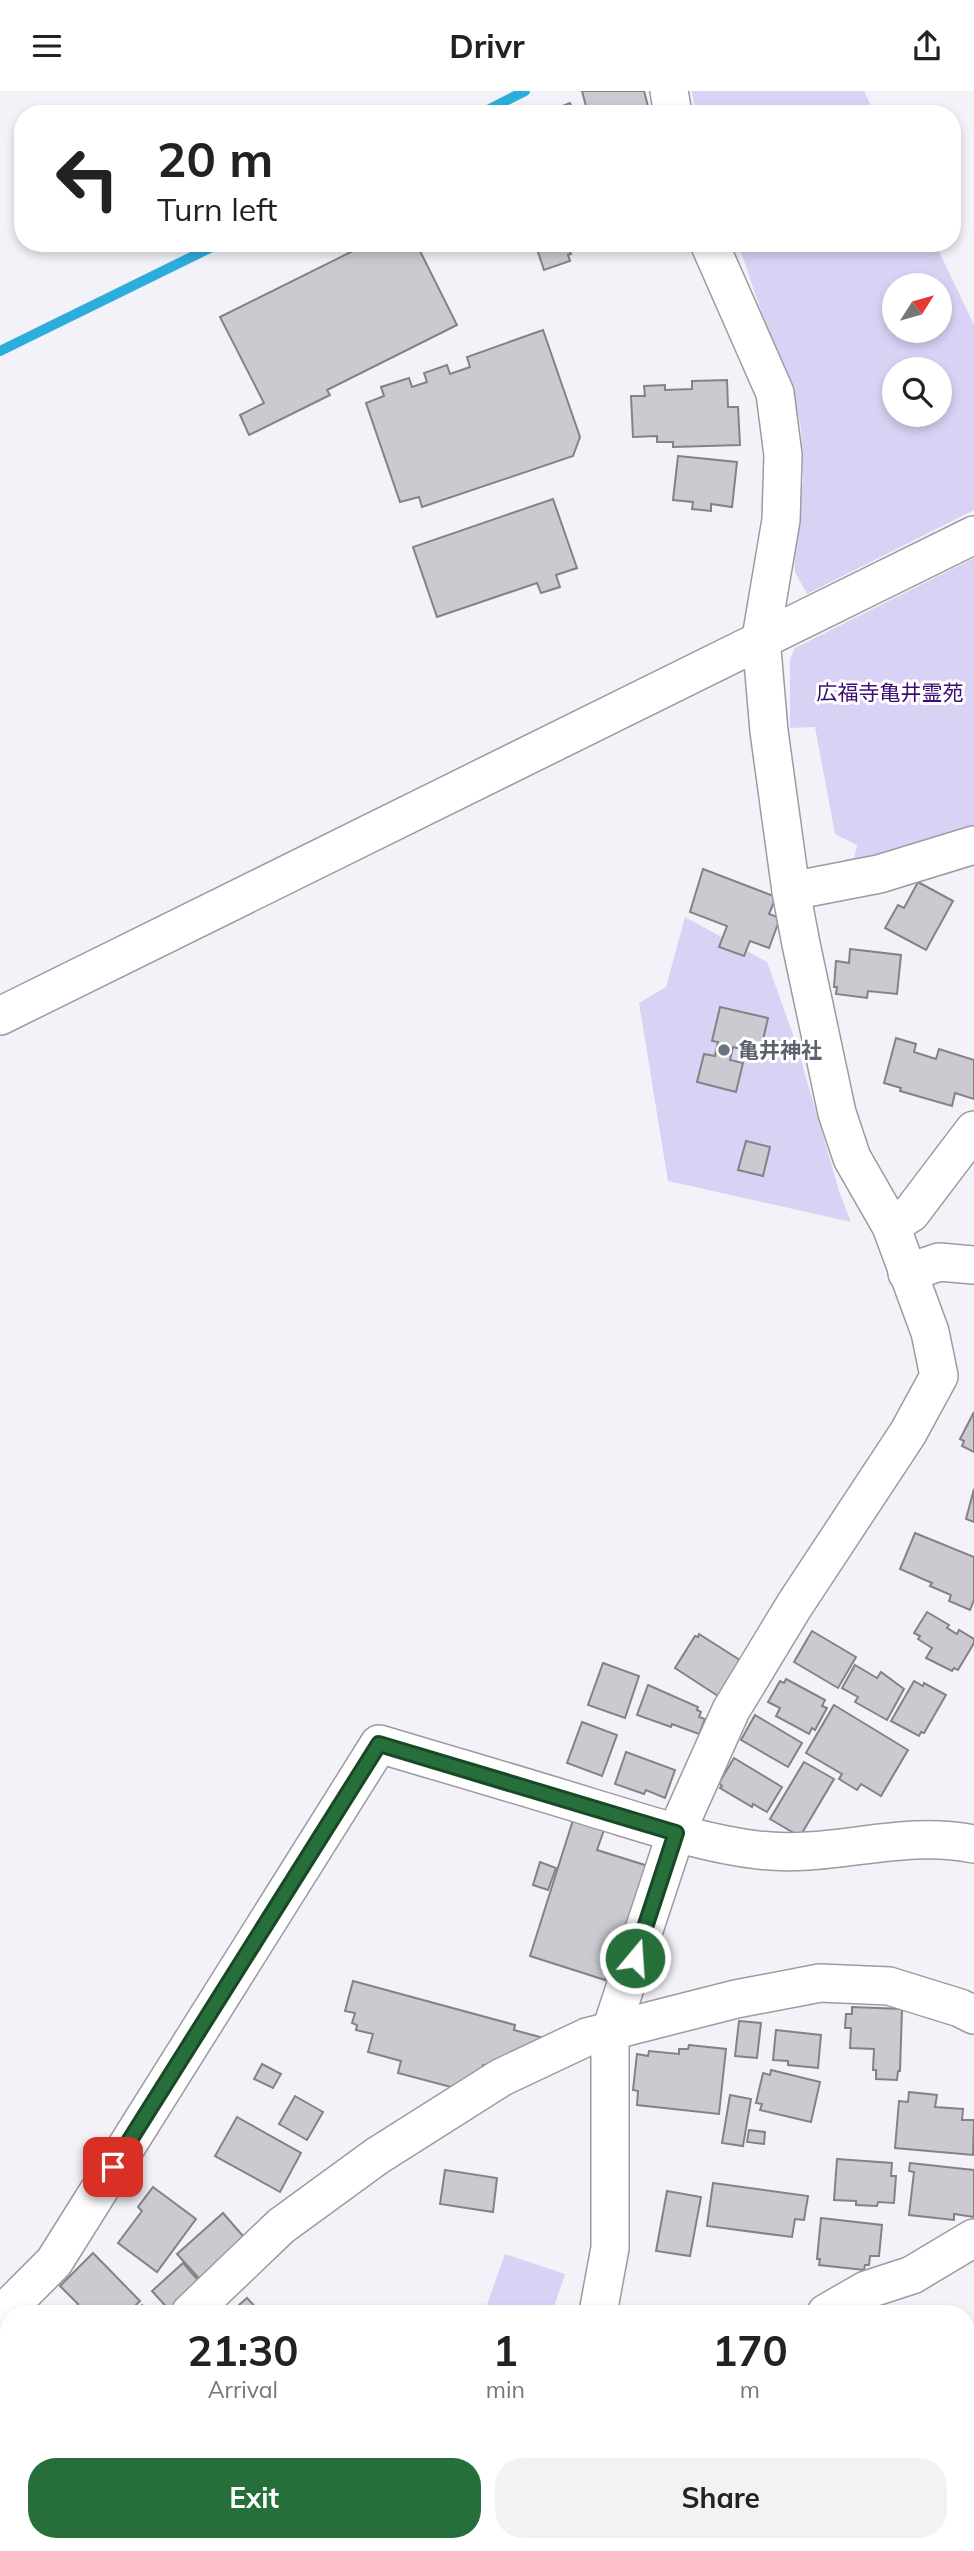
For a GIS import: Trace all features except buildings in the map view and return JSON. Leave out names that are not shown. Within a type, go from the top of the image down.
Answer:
[{"type":"street","points":[[599,2305],[610,2248],[610,2033],[676,1833],[731,1710],[794,1606],[908,1433],[939,1375],[930,1332],[891,1226],[852,1158],[837,1113],[791,891],[769,731],[761,639],[781,520],[783,455],[775,393],[713,252]]},
{"type":"street","points":[[0,1016],[974,535]]},
{"type":"street","points":[[791,891],[879,874],[974,845]]},
{"type":"street","points":[[891,1226],[911,1213],[974,1130]]},
{"type":"street","points":[[907,1273],[939,1262],[974,1265]]},
{"type":"street","points":[[11,2305],[54,2262],[379,1744],[676,1833],[722,1844],[784,1853],[897,1840],[945,1838],[974,1844]]},
{"type":"street","points":[[198,2305],[281,2226],[377,2156],[502,2077],[587,2038],[736,1999],[820,1983],[889,1986],[961,2008],[974,2015]]},
{"type":"street","points":[[840,2305],[866,2290],[912,2275],[974,2238]]},
{"type":"green space","points":[[692,91],[864,91],[871,105],[694,105]]},
{"type":"green space","points":[[741,252],[939,252],[949,273],[882,273],[882,343],[952,343],[952,279],[974,325],[974,510],[807,594],[795,572],[794,545],[803,481],[801,428],[790,381],[761,311]]},
{"type":"green space","name":"広福寺亀井霊苑","points":[[974,558],[974,838],[924,852],[909,844],[902,860],[848,874],[845,859],[854,858],[857,845],[835,834],[815,727],[790,728],[790,659],[795,648]]},
{"type":"green space","points":[[685,917],[767,962],[796,1043],[840,1194],[851,1222],[668,1181],[639,1003],[666,987]]},
{"type":"green space","points":[[505,2254],[565,2274],[555,2305],[487,2305]]},
{"type":"waterway","points":[[498,105],[525,91]]},
{"type":"waterway","points":[[0,351],[202,252]]},
{"type":"place","name":"亀井神社","points":[[724,1050]]},
{"type":"route","points":[[113,2167],[379,1744],[676,1833],[635,1958]]}]
